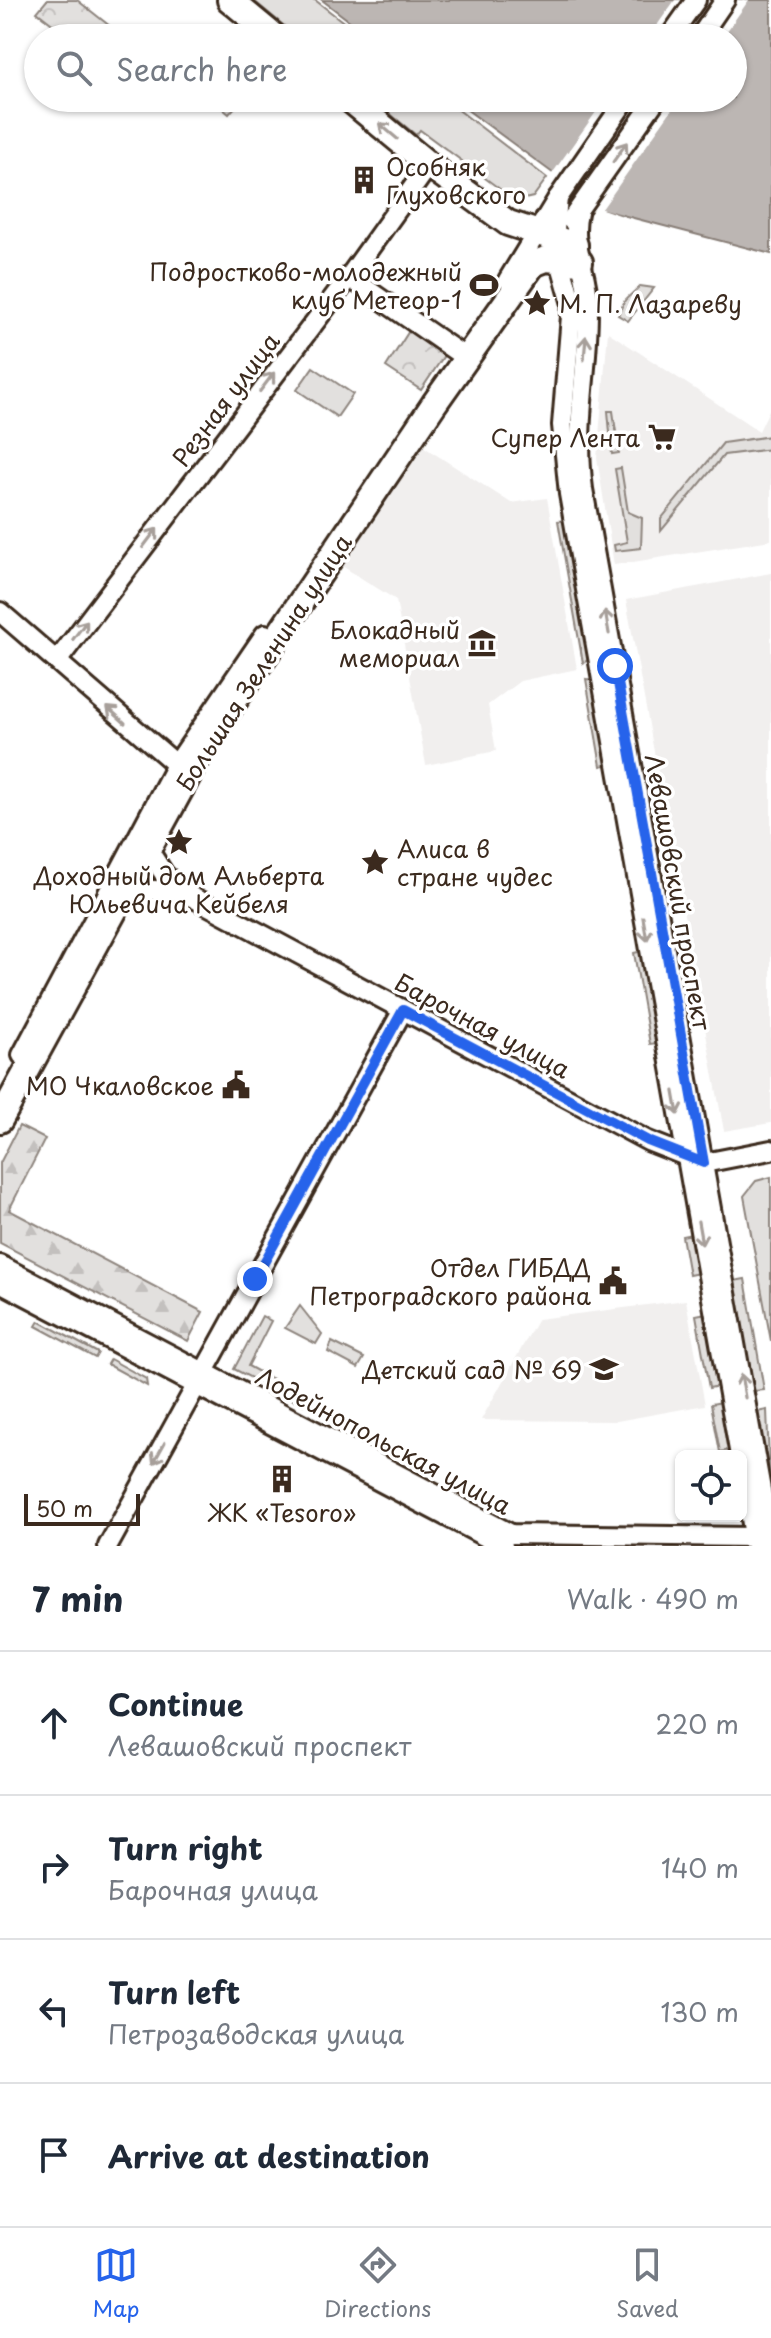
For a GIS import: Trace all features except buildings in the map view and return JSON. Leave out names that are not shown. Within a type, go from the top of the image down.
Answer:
[{"type":"main road","points":[[230,0],[259,24]]},
{"type":"main road","points":[[365,112],[429,165],[508,223],[552,250]]},
{"type":"main road","name":"Большая Зеленина улица","points":[[0,1120],[148,849],[181,770],[461,355],[552,250]]},
{"type":"street","points":[[679,24],[696,0]]},
{"type":"street","points":[[709,24],[725,0]]},
{"type":"street","points":[[552,250],[560,195],[617,112]]},
{"type":"street","name":"Левашовский проспект","points":[[647,112],[552,250],[572,304],[562,425],[569,494],[695,1160],[763,1544]]},
{"type":"street","name":"Резная улица","points":[[58,660],[349,277],[429,165]]},
{"type":"street","points":[[349,277],[461,355]]},
{"type":"street","points":[[0,612],[181,770]]},
{"type":"street","name":"Большая Зеленина улица","points":[[0,1096],[181,770]]},
{"type":"street","name":"Барочная улица","points":[[148,849],[164,874],[181,891],[648,1141],[695,1160]]},
{"type":"street","name":"Барочная улица","points":[[125,889],[181,891]]},
{"type":"street","points":[[108,1546],[403,1010]]},
{"type":"street","points":[[695,1160],[771,1150]]},
{"type":"street","name":"Левашовский проспект","points":[[695,1160],[739,1450]]},
{"type":"street","name":"Лодейнопольская улица","points":[[0,1265],[200,1379],[506,1542],[763,1544]]},
{"type":"street","name":"Лодейнопольская улица","points":[[0,1282],[200,1379]]},
{"type":"street","points":[[747,1485],[763,1544]]},
{"type":"shaded area","points":[[322,0],[771,0],[771,254],[603,210],[470,112],[747,112],[747,24],[354,24]]},
{"type":"shaded area","points":[[608,332],[759,431],[771,406],[771,540],[614,565],[597,458]]},
{"type":"shaded area","points":[[421,445],[511,503],[547,498],[577,669],[520,681],[488,705],[496,751],[426,765],[396,600],[342,566]]},
{"type":"shaded area","points":[[771,573],[771,1123],[724,1131],[626,600]]},
{"type":"shaded area","name":"Детский сад № 69","points":[[686,1300],[705,1405],[617,1421],[481,1420],[538,1319]]},
{"type":"green space","points":[[47,0],[77,0],[107,24],[52,24],[37,12]]},
{"type":"green space","points":[[253,0],[315,0],[346,24],[282,24]]},
{"type":"green space","points":[[388,112],[461,112],[547,178],[533,197],[516,201],[420,130],[416,135]]},
{"type":"green space","points":[[640,286],[654,288],[628,321],[618,315],[625,300]]},
{"type":"green space","points":[[409,331],[445,354],[421,390],[386,367]]},
{"type":"green space","points":[[313,367],[353,394],[337,417],[297,390]]},
{"type":"green space","points":[[608,411],[613,411],[619,453],[612,454]]},
{"type":"green space","points":[[771,436],[771,449],[724,455],[661,531],[661,519],[723,443]]},
{"type":"green space","points":[[621,468],[628,512],[642,518],[641,548],[615,551],[614,545],[627,542],[615,469]]},
{"type":"green space","points":[[567,520],[591,658],[583,663],[558,521]]},
{"type":"green space","points":[[586,679],[595,680],[609,764],[601,766]]},
{"type":"green space","points":[[642,951],[658,1043],[650,1044],[634,953]]},
{"type":"green space","points":[[19,1126],[45,1139],[9,1210],[203,1312],[188,1341],[0,1243],[0,1163]]},
{"type":"green space","points":[[771,1177],[771,1341],[744,1196],[756,1181]]},
{"type":"green space","points":[[692,1234],[699,1273],[689,1275],[682,1236]]},
{"type":"green space","points":[[745,1279],[764,1390],[754,1391],[734,1281]]},
{"type":"green space","points":[[300,1306],[322,1334],[316,1344],[285,1328]]},
{"type":"green space","points":[[706,1313],[719,1386],[709,1388],[696,1315]]},
{"type":"green space","points":[[262,1316],[271,1321],[248,1366],[307,1398],[303,1405],[234,1369]]},
{"type":"green space","points":[[39,1321],[98,1353],[95,1358],[36,1326]]},
{"type":"green space","points":[[332,1342],[364,1358],[358,1368],[328,1352]]},
{"type":"green space","points":[[110,1359],[146,1379],[147,1386],[107,1364]]},
{"type":"green space","points":[[722,1402],[731,1450],[720,1450],[711,1404]]},
{"type":"green space","points":[[767,1410],[770,1488],[757,1412]]},
{"type":"pier","points":[[675,0],[749,0],[732,24],[658,24]]},
{"type":"pier","points":[[596,112],[670,112],[602,209],[643,223],[642,227],[602,214],[549,178]]},
{"type":"place","name":"Особняк Глуховского","points":[[364,180]]},
{"type":"place","name":"Подростково-молодежный клуб Метеор-1","points":[[484,285]]},
{"type":"place","name":"М. П. Лазареву","points":[[537,303]]},
{"type":"place","name":"Супер Лента","points":[[662,437]]},
{"type":"place","name":"Блокадный мемориал","points":[[482,643]]},
{"type":"place","name":"Доходный дом Альберта Юльевича Кейбеля","points":[[179,842]]},
{"type":"place","name":"Алиса в стране чудес","points":[[375,862]]},
{"type":"place","name":"МО Чкаловское","points":[[236,1085]]},
{"type":"place","name":"Отдел ГИБДД Петроградского района","points":[[613,1281]]},
{"type":"place","name":"Детский сад № 69","points":[[604,1369]]},
{"type":"place","name":"ЖК «Tesoro»","points":[[282,1479]]},
{"type":"route","points":[[255,1279],[403,1010],[648,1141],[704,1163],[615,666]]}]
